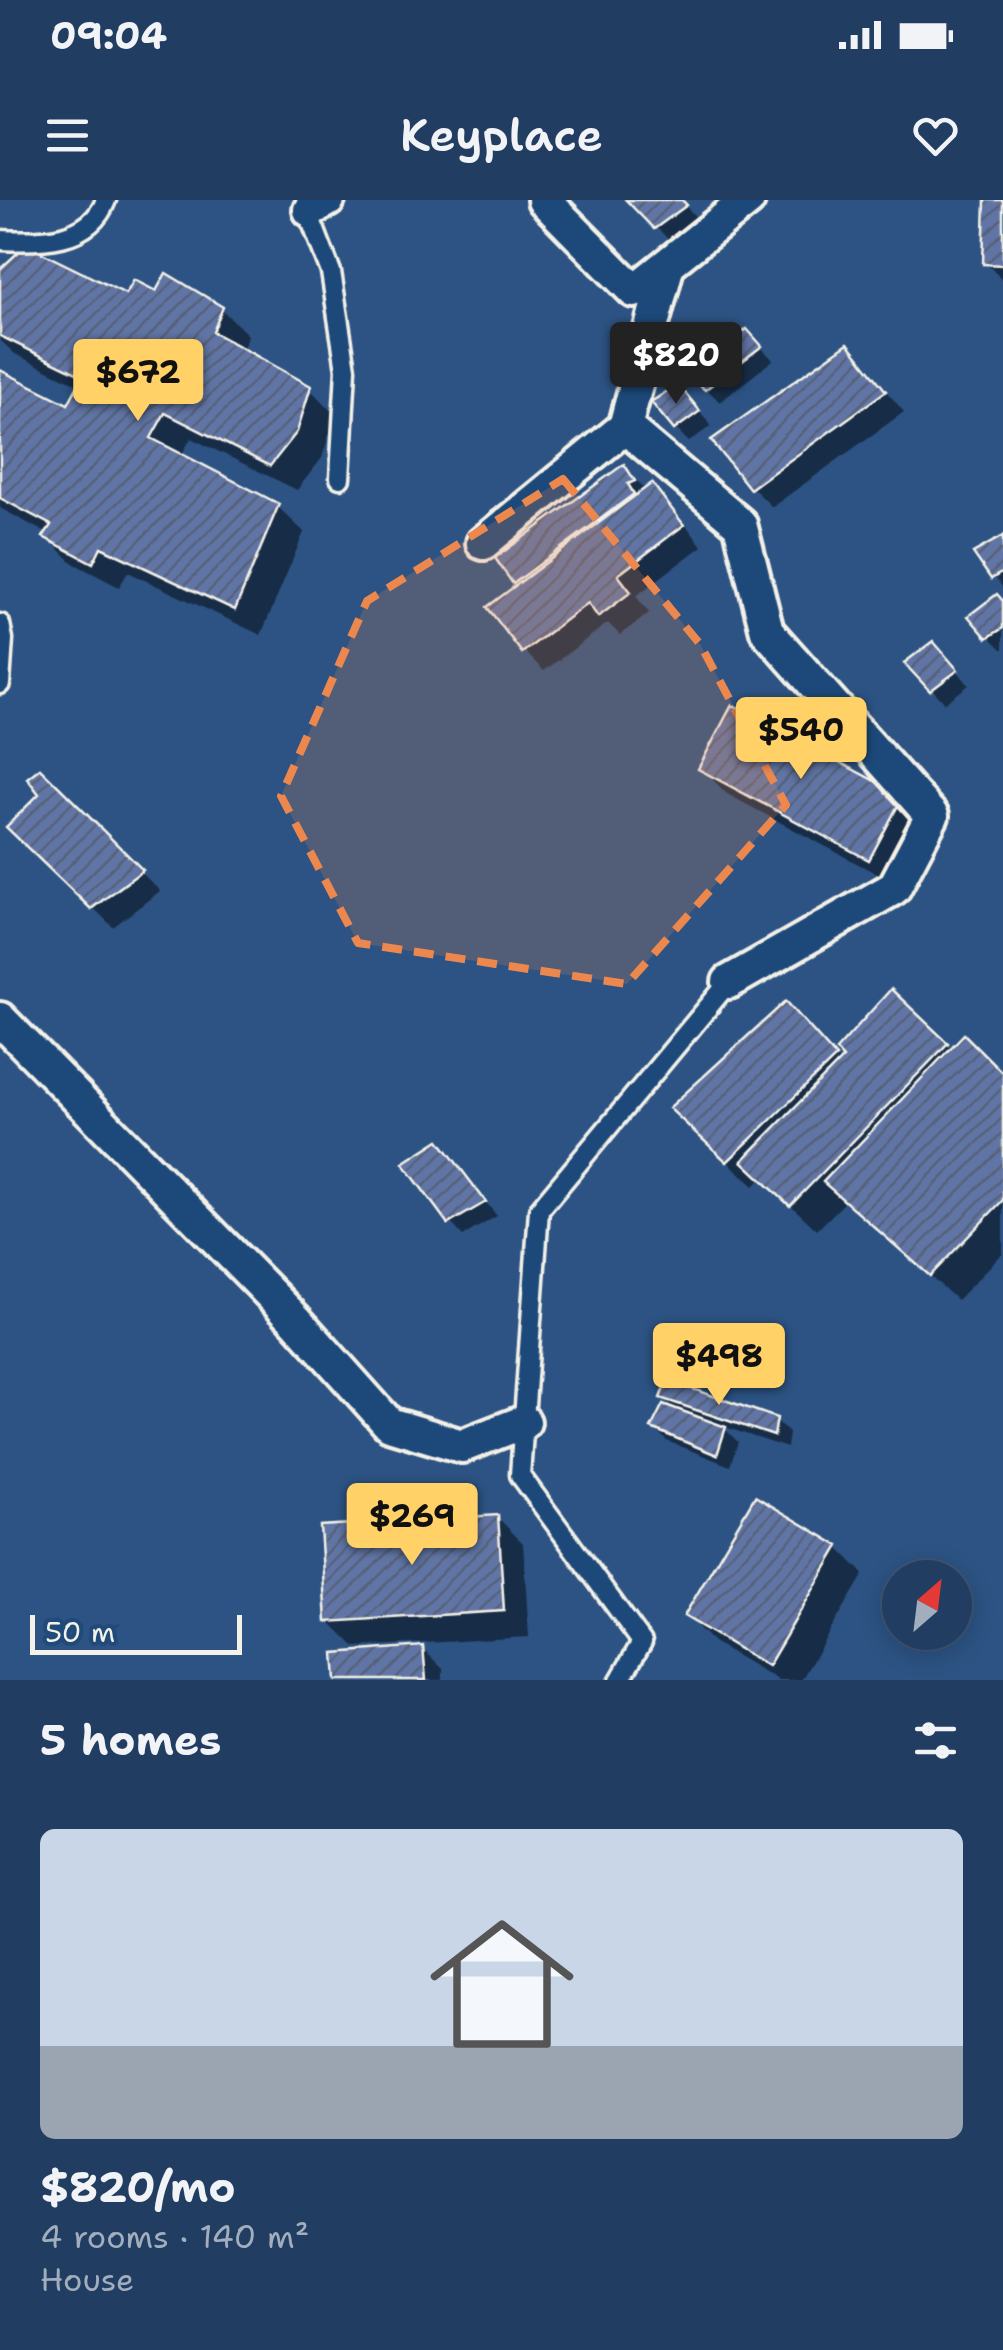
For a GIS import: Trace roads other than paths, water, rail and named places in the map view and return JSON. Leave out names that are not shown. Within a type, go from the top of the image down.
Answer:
[{"type":"street","points":[[544,200],[634,291],[748,200]]},
{"type":"street","points":[[483,543],[625,427],[668,264]]},
{"type":"street","points":[[625,427],[740,524],[767,632],[932,816],[894,888],[729,982]]},
{"type":"street","points":[[0,1019],[296,1320],[389,1424],[462,1446],[524,1422]]},
{"type":"lane","points":[[0,240],[30,242],[76,233],[99,220],[106,200]]},
{"type":"lane","points":[[312,203],[331,272],[346,369],[340,478]]},
{"type":"lane","points":[[0,624],[0,684]]},
{"type":"lane","points":[[620,1680],[642,1642],[520,1475],[539,1210],[729,982]]}]
